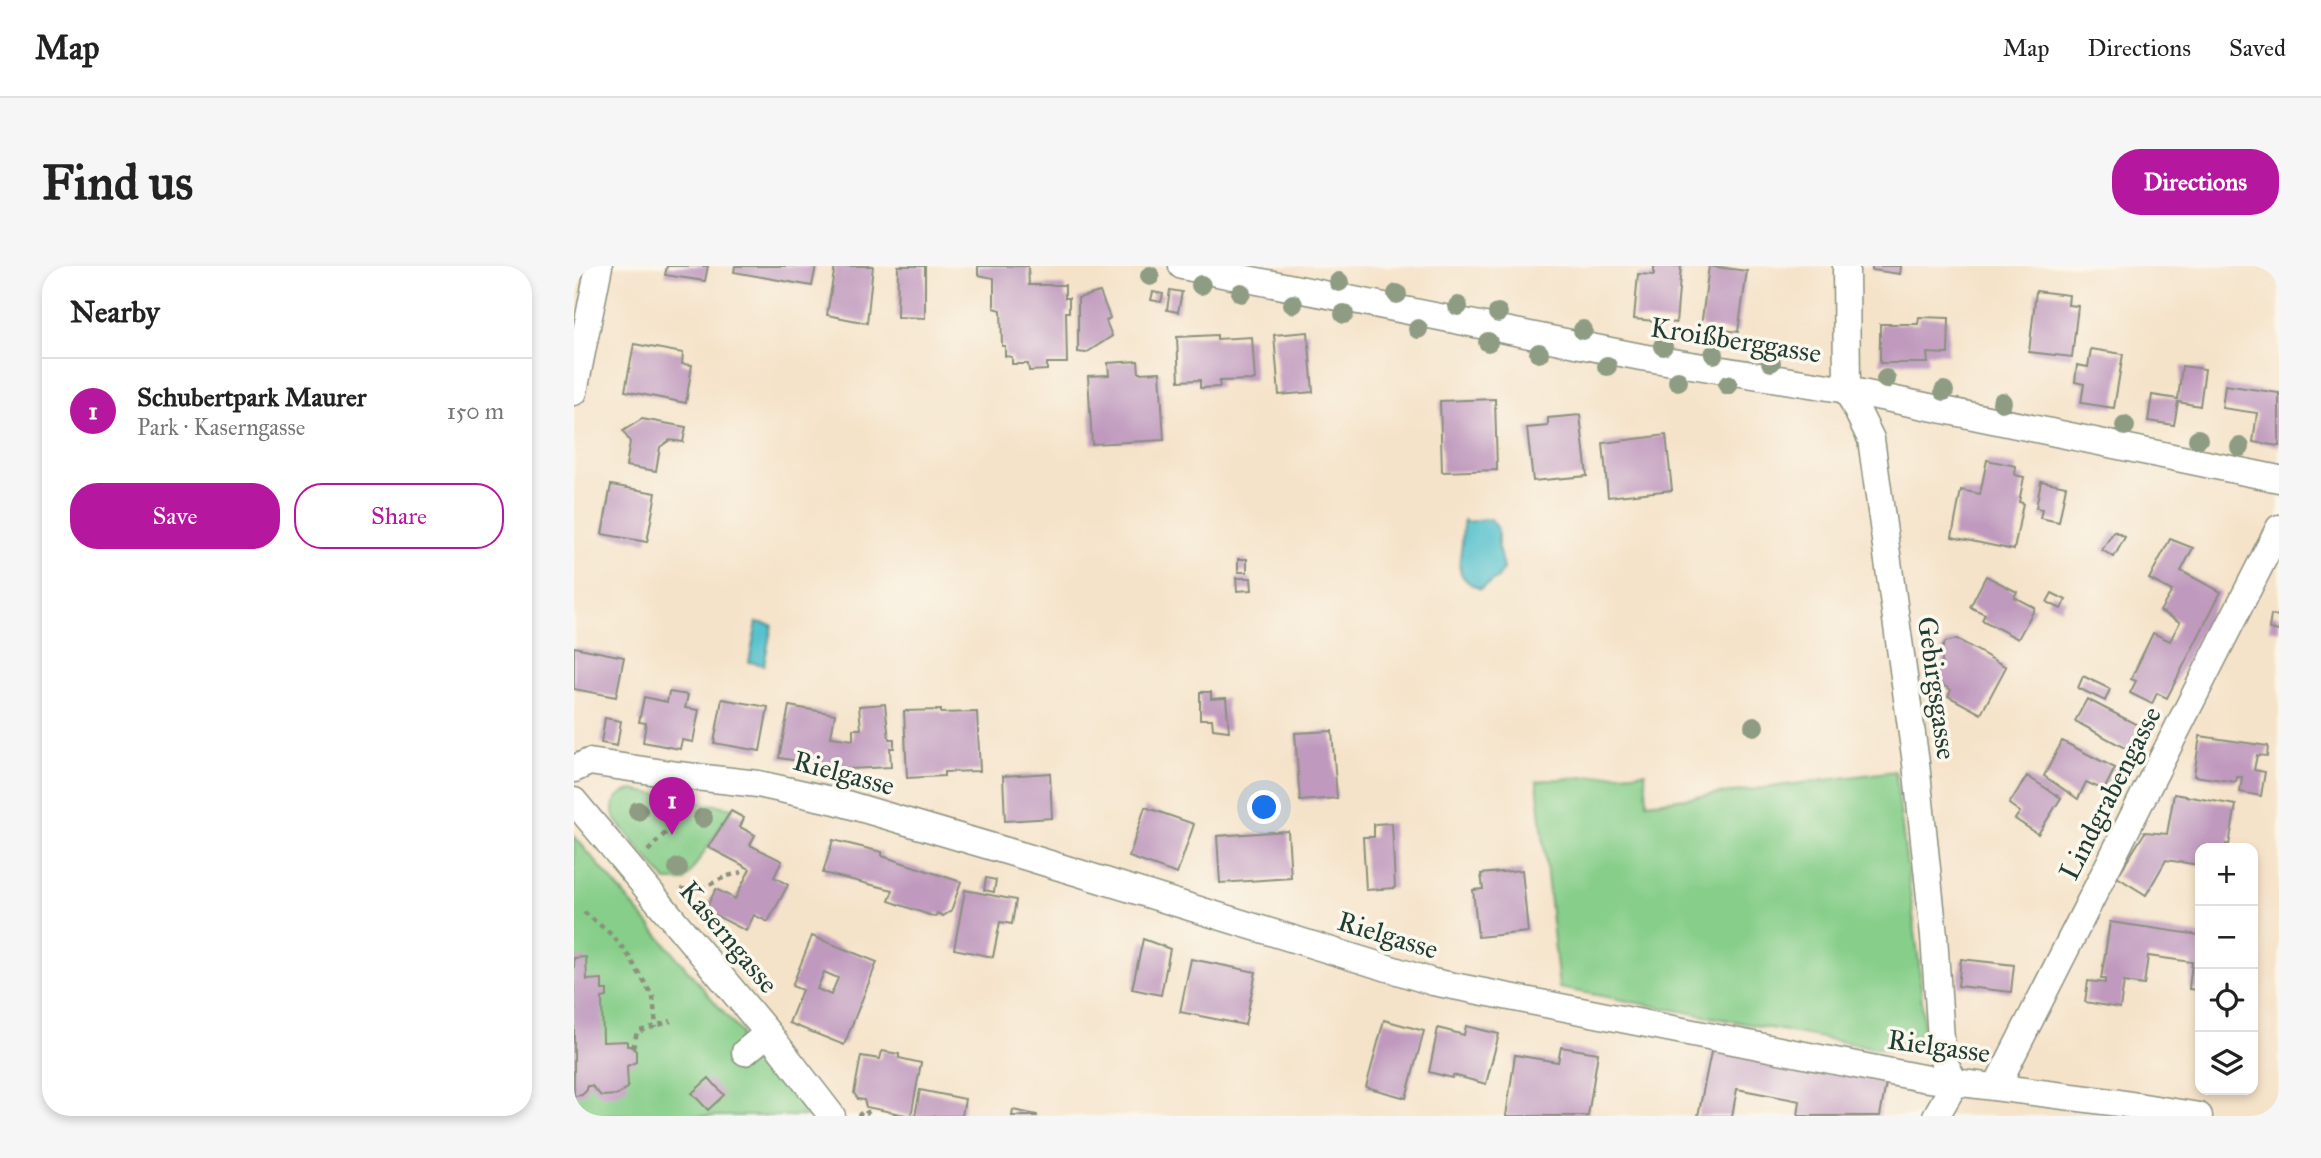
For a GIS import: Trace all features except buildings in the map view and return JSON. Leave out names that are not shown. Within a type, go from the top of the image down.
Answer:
[{"type":"street","points":[[574,392],[598,266]]},
{"type":"street","name":"Kroißberggasse","points":[[1182,266],[1641,357],[1847,390],[2279,479]]},
{"type":"street","name":"Gebirgsgasse","points":[[1846,266],[1847,390],[1871,439],[1916,762],[1934,936],[1941,1039],[1944,1062],[1955,1083]]},
{"type":"street","name":"Lindgrabengasse","points":[[1996,1087],[2279,528]]},
{"type":"street","name":"Rielgasse","points":[[574,769],[589,762],[758,784],[835,802],[1027,857],[1433,982],[1955,1083],[2199,1116]]},
{"type":"street","name":"Kaserngasse","points":[[574,801],[768,1033],[832,1116]]},
{"type":"street","points":[[745,1052],[768,1033]]},
{"type":"street","points":[[1936,1116],[1955,1083]]},
{"type":"path","points":[[654,846],[672,826],[676,798]]},
{"type":"path","points":[[683,890],[707,887],[726,876],[742,873]]},
{"type":"path","points":[[584,912],[612,935],[627,953],[653,997],[656,1027]]},
{"type":"path","points":[[633,1048],[637,1032],[671,1021]]},
{"type":"path","points":[[858,1116],[864,1110],[870,1116]]},
{"type":"green space","points":[[1895,771],[1919,963],[1924,1032],[1901,1053],[1559,988],[1537,781],[1645,772],[1647,803]]},
{"type":"green space","points":[[632,790],[733,808],[685,881],[666,881],[615,819],[613,809],[616,800]]},
{"type":"green space","points":[[574,836],[741,1033],[739,1045],[757,1066],[769,1066],[809,1116],[574,1116]]},
{"type":"water","points":[[1491,519],[1498,529],[1498,546],[1503,569],[1498,578],[1480,589],[1466,580],[1460,570],[1463,523],[1464,520],[1467,522]]},
{"type":"water","points":[[757,622],[772,625],[764,665],[749,662]]},
{"type":"place","name":"Schubertpark Maurer","points":[[672,835]]}]
